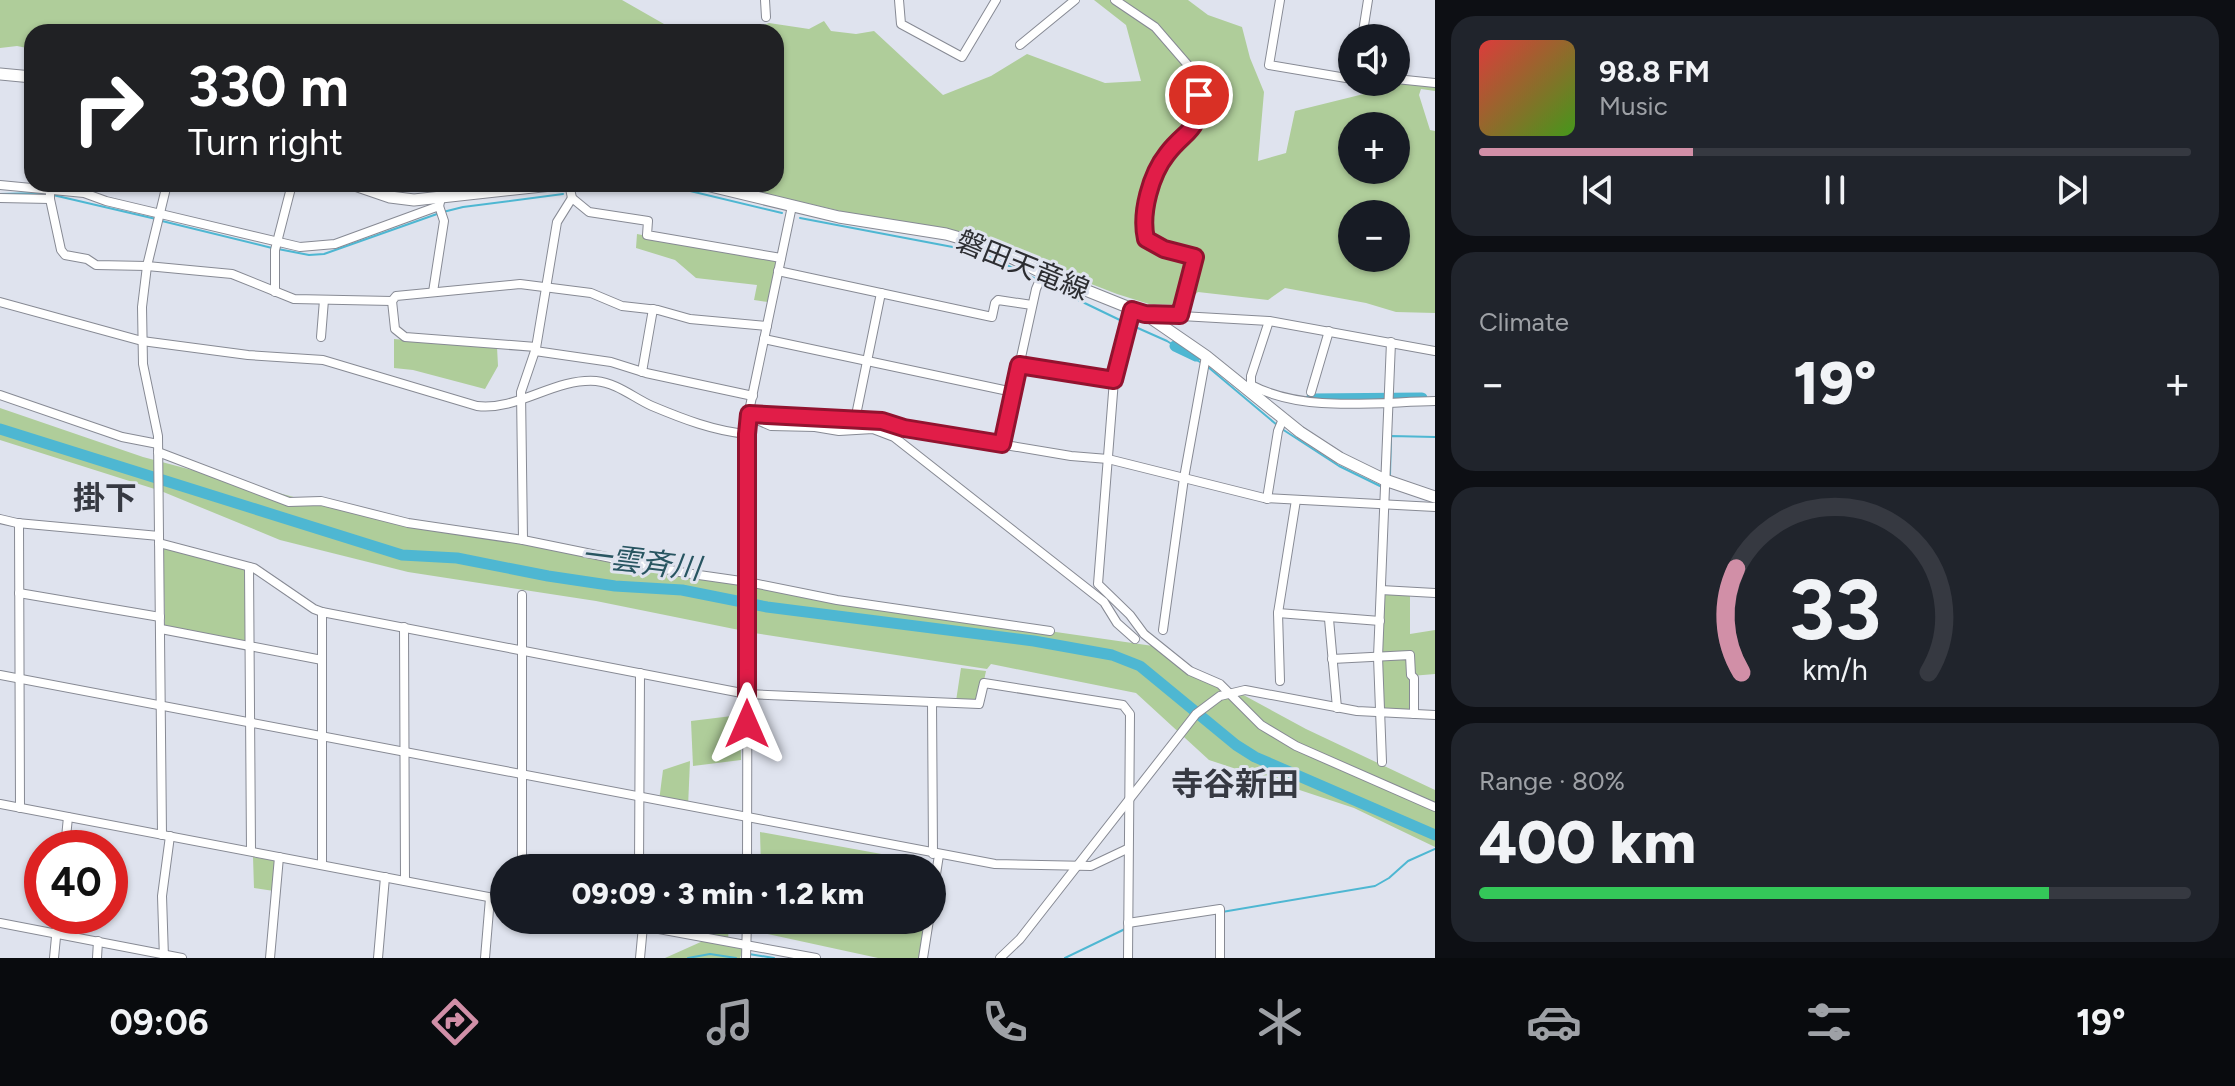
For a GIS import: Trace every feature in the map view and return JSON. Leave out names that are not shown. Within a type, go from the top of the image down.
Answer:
[{"type":"main road","points":[[0,74],[24,76]]},
{"type":"main road","points":[[375,192],[441,207],[519,192]]},
{"type":"main road","name":"磐田天竜線","points":[[735,192],[792,206],[946,234],[988,246],[1043,273],[1145,314],[1249,388],[1283,419],[1340,458],[1385,480],[1429,495]]},
{"type":"street","points":[[765,0],[766,17]]},
{"type":"street","points":[[899,0],[901,24],[962,57],[996,0]]},
{"type":"street","points":[[1020,45],[1075,0]]},
{"type":"street","points":[[1115,0],[1155,27],[1200,79],[1197,121],[1165,156],[1156,173],[1144,230],[1146,239],[1155,245],[1195,257],[1183,315],[1172,332]]},
{"type":"street","points":[[1280,0],[1269,65],[1338,77]]},
{"type":"street","points":[[1364,24],[1368,0]]},
{"type":"street","points":[[1410,80],[1435,83]]},
{"type":"street","points":[[0,185],[24,186]]},
{"type":"street","points":[[47,192],[61,250],[65,255],[87,259],[96,265],[232,274],[294,299],[392,301]]},
{"type":"street","points":[[78,192],[159,217],[276,245],[300,247],[335,244],[441,207],[444,221],[433,292]]},
{"type":"street","points":[[164,957],[162,896],[166,836],[158,451],[155,411],[143,364],[142,341],[143,286],[165,192]]},
{"type":"street","points":[[275,292],[276,245],[290,192]]},
{"type":"street","points":[[571,192],[572,198],[589,212],[648,221],[647,235],[781,258]]},
{"type":"street","points":[[0,198],[50,199]]},
{"type":"street","points":[[523,540],[521,400],[536,349],[557,222],[572,198]]},
{"type":"street","points":[[747,854],[748,415],[792,206]]},
{"type":"street","points":[[778,271],[992,317],[998,300],[1032,305]]},
{"type":"street","points":[[1002,444],[1032,305],[1043,273]]},
{"type":"street","points":[[753,396],[642,372],[611,362],[536,349],[405,337],[395,329],[392,301],[396,296],[520,284],[591,293],[622,306],[653,309],[690,319],[767,326]]},
{"type":"street","points":[[855,420],[881,293]]},
{"type":"street","points":[[321,337],[324,300]]},
{"type":"street","points":[[0,302],[142,341],[248,355],[323,360],[477,406],[495,408],[572,382],[597,381],[704,426],[747,434]]},
{"type":"street","points":[[642,372],[653,309]]},
{"type":"street","points":[[1132,310],[1114,380],[1098,584],[1130,615],[1144,634]]},
{"type":"street","points":[[1145,314],[1269,321],[1435,351]]},
{"type":"street","points":[[1269,321],[1249,388],[1292,401],[1435,401]]},
{"type":"street","points":[[1311,392],[1329,331]]},
{"type":"street","points":[[764,339],[1013,392]]},
{"type":"street","points":[[1382,762],[1378,657],[1391,342]]},
{"type":"street","points":[[1163,630],[1184,478],[1206,356]]},
{"type":"street","points":[[1019,365],[1114,380]]},
{"type":"street","points":[[0,395],[122,437],[289,502],[321,501],[408,523],[523,540],[685,573],[837,600],[1050,631]]},
{"type":"street","points":[[748,415],[882,421],[904,428],[1071,456],[1108,459],[1267,499],[1435,507]]},
{"type":"street","points":[[748,415],[771,426],[883,431],[1007,524],[1190,671],[1220,684],[1261,725],[1296,746],[1435,807]]},
{"type":"street","points":[[1267,499],[1278,431],[1283,419]]},
{"type":"street","points":[[1406,506],[1429,495]]},
{"type":"street","points":[[1280,681],[1278,613],[1296,500]]},
{"type":"street","points":[[0,519],[159,540],[222,557],[254,568],[322,612],[747,694],[979,704],[984,683],[1123,705],[1130,714],[1128,958]]},
{"type":"street","points":[[19,523],[20,808]]},
{"type":"street","points":[[249,567],[251,851]]},
{"type":"street","points":[[1381,590],[1435,593]]},
{"type":"street","points":[[19,593],[160,617]]},
{"type":"street","points":[[522,595],[522,854]]},
{"type":"street","points":[[1104,602],[1117,623],[1135,639]]},
{"type":"street","points":[[322,612],[322,865]]},
{"type":"street","points":[[1278,613],[1380,621]]},
{"type":"street","points":[[1329,619],[1337,708]]},
{"type":"street","points":[[404,627],[405,881]]},
{"type":"street","points":[[161,629],[322,660]]},
{"type":"street","points":[[1332,659],[1410,655],[1411,675],[1414,678],[1414,714]]},
{"type":"street","points":[[639,854],[640,673]]},
{"type":"street","points":[[0,675],[936,854],[932,702]]},
{"type":"street","points":[[1000,958],[1020,939],[1196,714],[1215,698],[1228,693],[1254,691],[1337,708],[1435,715]]},
{"type":"street","points":[[0,804],[490,898],[485,958]]},
{"type":"street","points":[[67,830],[68,817]]},
{"type":"street","points":[[946,856],[995,864],[1076,867],[1091,866],[1127,849]]},
{"type":"street","points":[[270,958],[279,857]]},
{"type":"street","points":[[378,958],[385,877]]},
{"type":"street","points":[[1128,923],[1220,909],[1220,958]]},
{"type":"street","points":[[0,923],[24,928]]},
{"type":"street","points":[[54,958],[56,934],[98,941],[131,953],[182,958]]},
{"type":"street","points":[[640,958],[641,934]]},
{"type":"street","points":[[691,934],[816,958]]},
{"type":"street","points":[[746,958],[747,934]]},
{"type":"street","points":[[923,958],[927,934]]},
{"type":"street","points":[[97,958],[98,941]]},
{"type":"green space","points":[[0,0],[622,0],[664,24],[24,24],[24,47],[0,48]]},
{"type":"green space","points":[[1094,0],[1188,0],[1208,15],[1242,27],[1264,92],[1258,161],[1286,153],[1295,111],[1356,96],[1410,96],[1410,83],[1435,83],[1435,91],[1421,89],[1419,95],[1430,130],[1435,131],[1435,313],[1396,312],[1366,303],[1285,288],[1268,300],[1198,292],[1183,305],[1149,304],[1032,261],[994,241],[758,192],[784,192],[784,25],[809,29],[824,21],[831,31],[856,34],[874,31],[943,95],[991,76],[1027,54],[1105,83],[1141,81],[1126,25]]},
{"type":"green space","points":[[637,234],[776,261],[768,302],[754,300],[757,285],[696,278],[675,260],[636,248]]},
{"type":"green space","points":[[394,339],[497,347],[498,366],[485,389],[394,368]]},
{"type":"green space","points":[[0,408],[143,457],[388,522],[571,550],[966,619],[1153,646],[1306,729],[1435,790],[1435,847],[1354,808],[1209,760],[1136,693],[991,664],[987,669],[754,633],[596,601],[408,572],[280,540],[161,491],[0,440]]},
{"type":"green space","points":[[163,547],[246,566],[250,646],[165,625]]},
{"type":"green space","points":[[1385,590],[1410,592],[1410,634],[1435,630],[1435,674],[1411,676],[1410,714],[1379,713]]},
{"type":"green space","points":[[961,668],[986,671],[979,704],[956,701]]},
{"type":"green space","points":[[740,715],[741,760],[693,766],[691,721]]},
{"type":"green space","points":[[690,761],[688,807],[659,801],[663,770]]},
{"type":"green space","points":[[760,832],[881,854],[761,854]]},
{"type":"green space","points":[[253,857],[277,861],[274,891],[254,888]]},
{"type":"green space","points":[[728,934],[728,942],[690,935]]},
{"type":"green space","points":[[768,934],[922,934],[919,958],[878,958]]},
{"type":"green space","points":[[703,941],[743,949],[740,958],[665,958]]},
{"type":"waterway","points":[[694,192],[782,213]]},
{"type":"waterway","points":[[0,194],[43,193]]},
{"type":"waterway","points":[[443,212],[563,194]]},
{"type":"waterway","points":[[53,195],[156,219]]},
{"type":"waterway","points":[[278,249],[309,255],[324,254],[437,214]]},
{"type":"waterway","points":[[800,218],[979,252],[1036,279]]},
{"type":"waterway","points":[[162,221],[272,248]]},
{"type":"waterway","points":[[1041,282],[1126,323]]},
{"type":"waterway","points":[[1131,325],[1167,341],[1203,364]]},
{"type":"waterway","points":[[1175,346],[1196,356]]},
{"type":"waterway","points":[[1208,367],[1277,425]]},
{"type":"waterway","points":[[1311,399],[1422,398]]},
{"type":"waterway","name":"一雲斉川","points":[[0,429],[402,555],[457,558],[615,586],[682,590],[767,607],[1034,641],[1112,655],[1140,666],[1255,757],[1435,835]]},
{"type":"waterway","points":[[1282,429],[1339,466],[1380,486]]},
{"type":"waterway","points":[[1390,475],[1391,436],[1435,437]]},
{"type":"waterway","points":[[1222,912],[1375,886],[1408,861],[1435,849]]},
{"type":"waterway","points":[[1065,958],[1125,929]]},
{"type":"waterway","points":[[688,958],[710,954],[736,958]]},
{"type":"waterway","points":[[749,954],[774,958]]},
{"type":"district","name":"掛下","points":[[105,498]]},
{"type":"district","name":"寺谷新田","points":[[1235,784]]},
{"type":"route","points":[[747,724],[749,414],[869,419],[1002,444],[1019,365],[1114,380],[1132,310],[1145,314],[1180,315],[1195,257],[1155,245],[1146,239],[1144,230],[1156,173],[1165,156],[1194,126],[1199,112],[1199,95]]}]
